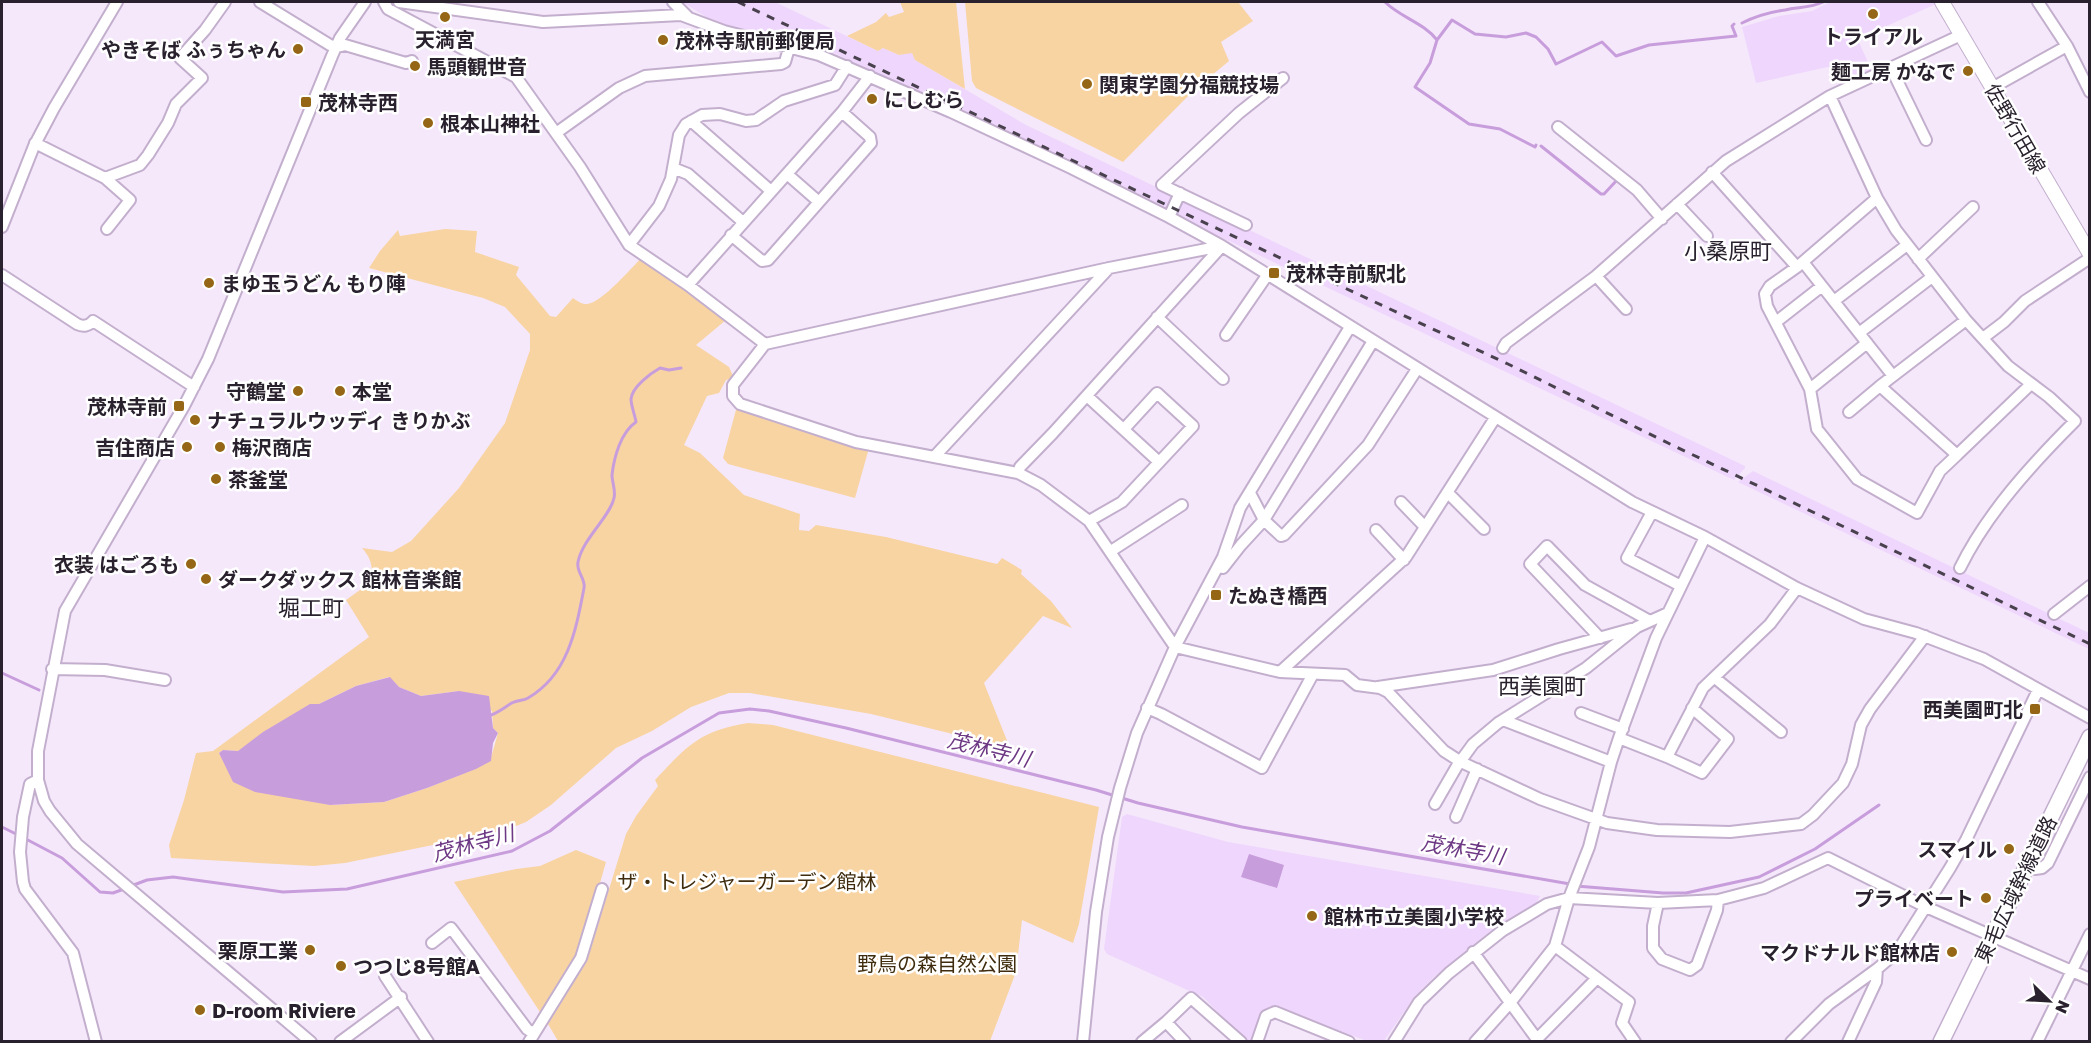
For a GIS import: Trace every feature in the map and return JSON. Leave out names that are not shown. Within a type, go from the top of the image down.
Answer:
[{"type":"highway","name":"東毛広域幹線道路","points":[[1951,1041],[2090,737]]},
{"type":"highway","name":"東毛広域幹線道路","points":[[2054,820],[2090,758]]},
{"type":"highway","name":"東毛広域幹線道路","points":[[1941,1041],[1997,938]]},
{"type":"main road","name":"佐野行田線","points":[[1942,2],[2088,250]]},
{"type":"street","points":[[2,227],[35,143],[117,2]]},
{"type":"street","points":[[105,178],[140,165],[168,123],[176,104],[202,78],[180,58],[205,30],[225,2]]},
{"type":"street","points":[[260,2],[336,47],[345,45],[406,63],[412,62]]},
{"type":"street","points":[[311,1041],[77,844],[44,801],[38,780],[38,751],[65,611],[194,387],[231,306],[336,47],[365,2]]},
{"type":"street","points":[[384,2],[388,9],[516,76],[580,167],[629,245],[688,285],[765,344]]},
{"type":"street","points":[[399,2],[543,22],[681,15],[724,31],[819,55],[847,66],[1066,165],[1222,246],[1632,502],[1705,537],[1797,588],[1864,619],[1925,636],[1979,656],[2090,718]]},
{"type":"street","points":[[673,2],[688,17]]},
{"type":"street","points":[[2038,2],[2067,46],[2090,92]]},
{"type":"street","points":[[1503,348],[1506,343],[1596,276],[1712,172],[1743,150],[1830,96],[1961,35]]},
{"type":"street","points":[[1992,88],[2067,46]]},
{"type":"street","points":[[556,133],[619,88],[645,76],[781,64],[785,62],[789,48]]},
{"type":"street","points":[[629,245],[659,206],[671,179],[679,135],[686,124],[702,115],[720,114],[747,121],[756,120],[784,101],[835,85],[847,66]]},
{"type":"street","points":[[1891,68],[1926,140]]},
{"type":"street","points":[[688,285],[842,112],[870,76]]},
{"type":"street","points":[[1246,225],[1162,185],[1239,113],[1283,78]]},
{"type":"street","points":[[1830,96],[1876,198],[1907,245],[1966,320],[2008,366],[2075,421],[2047,450],[1980,530],[1960,568]]},
{"type":"street","points":[[731,236],[762,261],[768,260],[872,143],[870,137],[842,112]]},
{"type":"street","points":[[691,121],[771,191]]},
{"type":"street","points":[[1558,127],[1637,190],[1662,219]]},
{"type":"street","points":[[35,143],[105,178],[130,200],[107,229]]},
{"type":"street","points":[[673,168],[688,174],[743,222]]},
{"type":"street","points":[[1712,172],[1822,286],[1893,376]]},
{"type":"street","points":[[787,174],[819,202]]},
{"type":"street","points":[[1169,217],[1179,193]]},
{"type":"street","points":[[1876,198],[1800,265],[1770,286],[1764,294],[1767,306],[1810,389],[1817,429],[1857,479],[1917,513],[1940,471],[2031,384]]},
{"type":"street","points":[[1677,204],[1707,236]]},
{"type":"street","points":[[1918,259],[1973,207]]},
{"type":"street","points":[[1834,301],[1907,245]]},
{"type":"street","points":[[1222,246],[1109,268],[765,344],[733,385],[733,396],[740,404],[856,442],[1018,473],[1041,485],[1089,521],[1175,647],[1280,672],[1345,675],[1357,685],[1380,688],[1388,692],[1444,751],[1461,762],[1540,799],[1607,823],[1671,831],[1730,832],[1801,824],[1813,815],[1843,783],[1852,764],[1861,725],[1870,709],[1925,636]]},
{"type":"street","points":[[1018,473],[1020,467],[1222,246]]},
{"type":"street","points":[[1983,338],[2088,250]]},
{"type":"street","points":[[935,456],[1109,268]]},
{"type":"street","points":[[1226,335],[1268,274]]},
{"type":"street","points":[[2,275],[77,324],[82,326],[93,321],[194,387]]},
{"type":"street","points":[[1596,276],[1626,309]]},
{"type":"street","points":[[1859,333],[1932,277]]},
{"type":"street","points":[[1776,322],[1822,286]]},
{"type":"street","points":[[1157,317],[1223,379]]},
{"type":"street","points":[[1849,412],[1966,320]]},
{"type":"street","points":[[1083,1041],[1096,912],[1115,805],[1147,708],[1175,647],[1209,586],[1232,534],[1237,516],[1350,327]]},
{"type":"street","points":[[1209,586],[1241,544],[1264,520],[1373,341]]},
{"type":"street","points":[[1810,389],[1867,343]]},
{"type":"street","points":[[1250,493],[1264,520],[1281,536],[1284,535],[1368,445],[1417,369]]},
{"type":"street","points":[[1880,386],[1957,455]]},
{"type":"street","points":[[1089,521],[1122,502],[1193,426],[1157,393],[1124,429]]},
{"type":"street","points":[[1087,396],[1159,462]]},
{"type":"street","points":[[1280,672],[1404,560],[1495,418]]},
{"type":"street","points":[[1448,493],[1484,529]]},
{"type":"street","points":[[1401,502],[1425,527]]},
{"type":"street","points":[[1111,551],[1182,505]]},
{"type":"street","points":[[1652,512],[1627,558],[1682,586]]},
{"type":"street","points":[[1376,530],[1404,560]]},
{"type":"street","points":[[1475,1041],[1510,1003],[1556,946],[1570,895],[1589,847],[1611,762],[1621,734],[1656,638],[1705,537]]},
{"type":"street","points":[[1600,638],[1530,564],[1547,546],[1585,585],[1650,621]]},
{"type":"street","points":[[2054,614],[2090,586]]},
{"type":"street","points":[[1667,757],[1703,688],[1770,624],[1797,588]]},
{"type":"street","points":[[1380,688],[1378,687],[1493,670],[1637,627],[1668,613]]},
{"type":"street","points":[[1435,804],[1473,744],[1503,720],[1586,668],[1637,627]]},
{"type":"street","points":[[52,669],[105,669],[165,680]]},
{"type":"street","points":[[1147,708],[1262,768],[1313,674]]},
{"type":"street","points":[[1715,678],[1781,732]]},
{"type":"street","points":[[1791,1041],[1829,1004],[1896,952],[1966,840],[2038,690]]},
{"type":"street","points":[[1581,713],[1702,773],[1728,739],[1692,708]]},
{"type":"street","points":[[1503,720],[1611,762]]},
{"type":"street","points":[[2090,723],[2026,852],[2029,871],[2042,868],[2048,863],[2090,777]]},
{"type":"street","points":[[1456,817],[1477,769]]},
{"type":"street","points":[[38,780],[30,784],[20,847],[20,873],[25,889],[69,944],[95,1041]]},
{"type":"street","points":[[1394,1041],[1419,1002],[1473,952],[1502,931],[1547,904],[1570,895],[1658,903],[1718,900],[1764,888],[1828,858],[1926,907],[2090,979]]},
{"type":"street","points":[[530,1037],[581,958],[602,889]]},
{"type":"street","points":[[1658,903],[1653,926],[1653,948],[1662,959],[1690,970],[1697,966],[1717,910],[1718,900]]},
{"type":"street","points":[[432,943],[451,928],[527,1029],[530,1037]]},
{"type":"street","points":[[2037,1041],[2090,934]]},
{"type":"street","points":[[1556,946],[1629,1002],[1622,1023],[1635,1041]]},
{"type":"street","points":[[1473,952],[1538,1040],[1597,978]]},
{"type":"street","points":[[1848,1041],[1876,982],[1877,969]]},
{"type":"street","points":[[385,976],[428,1041]]},
{"type":"street","points":[[340,1041],[401,998]]},
{"type":"street","points":[[1142,1041],[1191,998],[1241,1041]]},
{"type":"street","points":[[1257,1041],[1266,1016],[1275,1012],[1321,1036],[1348,1041]]},
{"type":"street","points":[[1166,1022],[1185,1041]]},
{"type":"shaded area","points":[[682,2],[775,2],[878,51],[883,48],[899,55],[913,52],[915,60],[1026,125],[1171,194],[1173,197],[1166,210],[832,52],[732,28],[708,18]]},
{"type":"shaded area","points":[[1830,2],[1934,2],[1936,4],[1880,29],[1881,32],[1858,40],[1872,71],[1855,82],[1846,63],[1756,83],[1742,27],[1779,16],[1812,11]]},
{"type":"shaded area","points":[[1182,198],[1745,466],[1745,468],[1734,480],[1174,215]]},
{"type":"shaded area","points":[[1753,471],[2089,633],[2089,649],[1738,482]]},
{"type":"shaded area","points":[[390,677],[399,687],[421,696],[459,691],[489,696],[493,728],[498,733],[493,743],[491,761],[427,788],[384,802],[330,805],[255,792],[233,782],[219,753],[223,750],[238,751],[263,732],[310,704],[319,704],[356,686]]},
{"type":"shaded area","name":"館林市立美園小学校","points":[[1127,814],[1228,842],[1540,896],[1536,904],[1494,928],[1435,976],[1415,996],[1384,1041],[1367,1041],[1276,1007],[1263,1010],[1252,1041],[1246,1041],[1203,997],[1107,954],[1104,949],[1122,817]]},
{"type":"shaded area","points":[[1249,854],[1284,865],[1277,888],[1241,877]]},
{"type":"green space","points":[[900,2],[956,2],[965,89],[915,60],[912,53],[899,55],[883,48],[878,51],[847,36],[876,22],[886,13],[889,17],[904,12]]},
{"type":"green space","name":"関東学園分福競技場","points":[[965,2],[1238,2],[1253,21],[1221,42],[1229,61],[1193,91],[1123,162],[976,88],[972,81]]},
{"type":"green space","points":[[445,229],[477,231],[475,252],[519,267],[516,275],[550,316],[556,317],[573,298],[586,304],[603,296],[641,258],[726,320],[696,345],[729,367],[734,378],[726,380],[719,393],[707,396],[684,445],[700,453],[744,495],[800,514],[799,530],[809,531],[816,525],[886,537],[997,564],[1002,558],[1022,570],[1021,574],[1051,601],[1072,628],[1043,616],[984,683],[1010,748],[871,714],[750,693],[729,693],[691,707],[652,731],[616,748],[551,805],[526,822],[506,830],[345,863],[314,866],[171,858],[169,845],[196,753],[213,751],[369,637],[346,600],[371,582],[371,564],[362,548],[392,552],[411,541],[459,488],[505,423],[530,350],[530,334],[505,307],[483,298],[369,268],[398,230],[400,236]],"holes":[[[389,677],[399,687],[421,696],[459,691],[492,711],[493,728],[498,733],[490,761],[427,788],[384,802],[330,805],[226,765],[219,753],[223,750],[238,751],[319,704],[356,686]]]},
{"type":"green space","points":[[737,406],[869,448],[855,498],[728,464],[723,458]]},
{"type":"green space","name":"ザ・トレジャーガーデン館林","points":[[748,723],[773,725],[1099,807],[1079,924],[1073,943],[1022,920],[1016,972],[990,1041],[558,1041],[548,1024],[587,961],[626,834],[658,786],[655,780],[695,742],[717,730]]},
{"type":"green space","name":"ザ・トレジャーガーデン館林","points":[[576,850],[606,862],[577,957],[540,1012],[454,882],[540,866]]},
{"type":"waterway","points":[[1385,2],[1426,29],[1437,40],[1430,63],[1415,87],[1469,124],[1500,129],[1535,147],[1536,145]]},
{"type":"waterway","points":[[1742,23],[1768,13],[1823,2]]},
{"type":"waterway","points":[[1437,40],[1452,20],[1475,34],[1506,37],[1526,33],[1536,37],[1548,49],[1556,64],[1602,42],[1616,56],[1649,45],[1736,36],[1732,26],[1734,24]]},
{"type":"waterway","points":[[1541,146],[1601,194],[1604,194],[1617,180]]},
{"type":"waterway","points":[[491,715],[512,703],[528,698],[542,688],[561,664],[578,620],[584,588],[578,562],[585,545],[612,505],[614,461],[622,438],[636,422],[631,402],[632,394],[642,381],[660,368],[669,370],[681,368]]},
{"type":"waterway","points":[[2,673],[39,690]]},
{"type":"waterway","name":"茂林寺川","points":[[131,886],[147,880],[173,877],[283,892],[347,889],[512,851],[550,831],[642,758],[719,713],[750,709],[846,728],[1096,790],[1138,803],[1242,827],[1570,884]]},
{"type":"waterway","name":"茂林寺川","points":[[1576,886],[1686,893],[1759,877],[1815,849],[1879,805]]},
{"type":"waterway","points":[[2,827],[18,835]]},
{"type":"waterway","points":[[24,838],[62,858],[100,892],[113,893],[124,889]]},
{"type":"railway","points":[[738,2],[1508,364],[1670,444],[2090,644]]},
{"type":"place","name":"トライアル","points":[[1873,14]]},
{"type":"place","name":"天満宮","points":[[445,17]]},
{"type":"place","name":"茂林寺駅前郵便局","points":[[663,40]]},
{"type":"place","name":"やきそば ふぅちゃん","points":[[298,49]]},
{"type":"place","name":"馬頭観世音","points":[[415,66]]},
{"type":"place","name":"麺工房 かなで","points":[[1968,71]]},
{"type":"place","name":"関東学園分福競技場","points":[[1087,84]]},
{"type":"place","name":"にしむら","points":[[872,99]]},
{"type":"place","name":"茂林寺西","points":[[306,102]]},
{"type":"place","name":"根本山神社","points":[[428,123]]},
{"type":"place","name":"茂林寺前駅北","points":[[1274,273]]},
{"type":"place","name":"まゆ玉うどん もり陣","points":[[209,283]]},
{"type":"place","name":"守鶴堂","points":[[298,391]]},
{"type":"place","name":"本堂","points":[[340,391]]},
{"type":"place","name":"茂林寺前","points":[[179,406]]},
{"type":"place","name":"ナチュラルウッディ きりかぶ","points":[[195,420]]},
{"type":"place","name":"吉住商店","points":[[187,447]]},
{"type":"place","name":"梅沢商店","points":[[220,447]]},
{"type":"place","name":"茶釜堂","points":[[216,479]]},
{"type":"place","name":"衣装 はごろも","points":[[191,564]]},
{"type":"place","name":"ダークダックス 館林音楽館","points":[[206,579]]},
{"type":"place","name":"たぬき橋西","points":[[1216,595]]},
{"type":"place","name":"西美園町北","points":[[2035,709]]},
{"type":"place","name":"スマイル","points":[[2009,849]]},
{"type":"place","name":"プライベート","points":[[1986,898]]},
{"type":"place","name":"館林市立美園小学校","points":[[1312,916]]},
{"type":"place","name":"栗原工業","points":[[310,950]]},
{"type":"place","name":"マクドナルド館林店","points":[[1952,952]]},
{"type":"place","name":"つつじ8号館A","points":[[341,966]]},
{"type":"place","name":"D-room Riviere","points":[[200,1010]]},
{"type":"district","name":"小桑原町","points":[[1728,250]]},
{"type":"district","name":"堀工町","points":[[311,607]]},
{"type":"district","name":"西美園町","points":[[1542,685]]},
{"type":"park label","name":"野鳥の森自然公園","points":[[937,963]]}]
